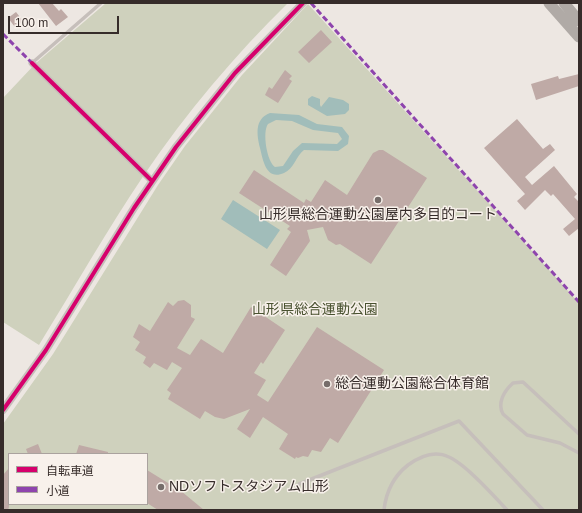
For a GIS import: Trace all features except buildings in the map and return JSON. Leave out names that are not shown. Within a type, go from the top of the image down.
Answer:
[{"type":"highway","points":[[549,3],[579,37]]},
{"type":"highway","points":[[564,3],[579,21]]},
{"type":"street","points":[[3,410],[46,350],[116,235],[152,181],[198,118],[235,73],[303,3]]},
{"type":"street","points":[[32,63],[152,181]]},
{"type":"lane","points":[[32,63],[101,3]]},
{"type":"lane","points":[[579,434],[523,382],[513,383],[501,400],[501,410],[527,435],[560,443],[579,453]]},
{"type":"lane","points":[[299,484],[460,421],[543,510]]},
{"type":"lane","points":[[384,510],[389,488],[404,468],[426,455],[439,454],[451,457],[462,465],[488,488],[507,510]]},
{"type":"green space","points":[[106,3],[288,3],[230,64],[194,107],[160,152],[117,217],[39,345],[3,322],[3,98],[36,63]]},
{"type":"green space","name":"山形県総合運動公園","points":[[308,4],[579,303],[579,510],[3,510],[3,424],[53,354],[158,185],[185,146],[242,75]]},
{"type":"water","points":[[312,96],[320,99],[321,107],[329,97],[343,100],[349,104],[349,110],[345,114],[327,116],[308,105],[308,99]]},
{"type":"water","points":[[270,113],[299,115],[317,124],[342,127],[349,136],[348,144],[338,151],[304,150],[290,169],[278,175],[273,174],[266,168],[258,138],[259,123]],"holes":[[[276,120],[292,121],[313,130],[338,133],[342,139],[337,144],[302,143],[293,151],[283,166],[275,167],[272,164],[266,147],[266,128],[268,124]]]},
{"type":"water","points":[[233,200],[280,230],[267,249],[221,219]]},
{"type":"marked path","points":[[311,3],[579,302]]},
{"type":"marked path","points":[[3,34],[32,63]]},
{"type":"cycle path","points":[[3,410],[46,350],[134,208],[176,147],[235,73],[303,3]]},
{"type":"cycle path","points":[[32,63],[152,181]]},
{"type":"place","name":"山形県総合運動公園屋内多目的コート","points":[[378,200]]},
{"type":"place","name":"総合運動公園総合体育館","points":[[327,384]]},
{"type":"place","name":"NDソフトスタジアム山形","points":[[161,487]]}]
